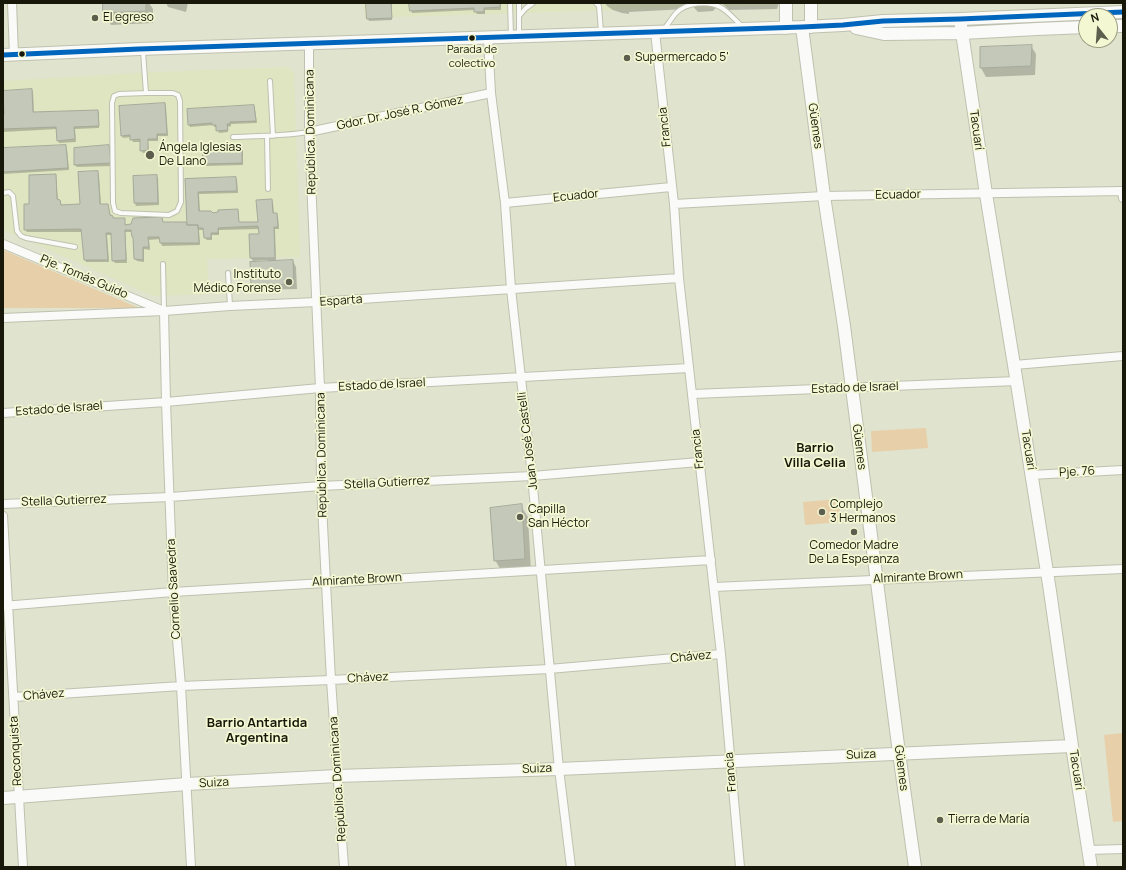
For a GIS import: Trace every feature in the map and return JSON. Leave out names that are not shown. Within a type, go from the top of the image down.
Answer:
[{"type":"street","points":[[12,3],[8,55],[309,43],[843,26],[884,21],[1123,12]]},
{"type":"street","points":[[786,3],[786,28]]},
{"type":"street","name":"Güemes","points":[[810,3],[807,27],[824,196],[852,388],[915,867]]},
{"type":"street","name":"Tacuarí","points":[[960,19],[986,194],[1047,572],[1091,867]]},
{"type":"street","points":[[843,26],[884,34],[962,33],[1078,27]]},
{"type":"street","name":"Francia","points":[[658,32],[671,187],[674,204],[699,462],[721,654],[740,867]]},
{"type":"street","name":"Juan José Castelli","points":[[488,38],[491,93],[505,203],[511,289],[532,476],[559,769],[571,867]]},
{"type":"street","name":"República. Dominicana","points":[[309,43],[309,132],[320,388],[321,486],[331,680],[344,867]]},
{"type":"street","name":"Gdor. Dr. José R. Gómez","points":[[309,132],[491,93]]},
{"type":"street","name":"Ecuador","points":[[505,203],[671,187]]},
{"type":"street","name":"Ecuador","points":[[674,204],[824,196],[1122,194]]},
{"type":"street","name":"Pje. Tomás Guido","points":[[3,244],[164,311]]},
{"type":"street","name":"Esparta","points":[[3,318],[164,311],[680,278]]},
{"type":"street","name":"Cornelio Saavedra","points":[[164,311],[173,592],[187,784],[191,867]]},
{"type":"street","points":[[1014,365],[1123,356]]},
{"type":"street","name":"Estado de Israel","points":[[3,413],[166,402],[320,388],[690,368]]},
{"type":"street","name":"Estado de Israel","points":[[693,394],[1017,381]]},
{"type":"street","name":"Stella Gutierrez","points":[[3,504],[170,497],[321,486],[532,476],[699,462]]},
{"type":"street","name":"Pje. 76","points":[[1032,475],[1123,470]]},
{"type":"street","name":"Reconquista","points":[[3,516],[5,605],[14,697],[23,867]]},
{"type":"street","name":"Almirante Brown","points":[[5,605],[326,582],[711,560]]},
{"type":"street","name":"Almirante Brown","points":[[714,587],[1123,569]]},
{"type":"street","name":"Chávez","points":[[14,697],[180,686],[549,669],[721,654]]},
{"type":"street","name":"Suiza","points":[[3,798],[187,784],[337,776],[559,769],[730,760],[1072,746]]},
{"type":"street","points":[[1088,850],[1123,848]]},
{"type":"lane","points":[[510,3],[515,37]]},
{"type":"lane","points":[[515,37],[520,15],[519,3]]},
{"type":"lane","points":[[520,15],[533,3]]},
{"type":"lane","points":[[596,3],[599,6],[602,34]]},
{"type":"lane","points":[[658,32],[682,8],[690,5],[703,4],[715,4],[722,8],[745,29]]},
{"type":"lane","points":[[143,49],[146,93]]},
{"type":"lane","points":[[270,81],[273,136]]},
{"type":"lane","points":[[146,93],[172,93],[178,95],[180,101],[181,202],[177,211],[169,215],[122,213],[115,211],[113,203],[112,103],[114,96],[119,94],[146,93]]},
{"type":"lane","points":[[233,137],[295,135],[309,132]]},
{"type":"lane","points":[[267,136],[268,189]]},
{"type":"lane","points":[[3,193],[9,192],[13,196],[17,230],[21,236],[75,248]]},
{"type":"lane","points":[[163,264],[164,311]]},
{"type":"lane","points":[[228,273],[230,306]]},
{"type":"shaded area","points":[[364,3],[776,3],[776,5],[365,18]]},
{"type":"shaded area","name":"Ángela Iglesias De Llano","points":[[288,67],[294,73],[300,257],[207,259],[209,294],[153,296],[3,229],[3,81],[156,72]]},
{"type":"shaded area","points":[[3,250],[139,308],[3,308]]},
{"type":"shaded area","points":[[926,428],[928,448],[872,452],[871,431]]},
{"type":"shaded area","name":"Complejo 3 Hermanos","points":[[839,499],[840,522],[805,525],[803,502]]},
{"type":"shaded area","points":[[1123,733],[1123,821],[1113,822],[1104,735]]},
{"type":"building","points":[[103,3],[146,3],[146,11],[103,13]]},
{"type":"building","points":[[366,3],[391,3],[392,18],[367,19]]},
{"type":"building","points":[[409,3],[500,3],[500,7],[484,8],[484,12],[474,12],[474,8],[410,11]]},
{"type":"building","points":[[1032,45],[1031,66],[980,68],[980,47]]},
{"type":"building","points":[[32,89],[33,112],[98,110],[99,126],[74,127],[75,139],[57,141],[56,127],[3,129],[3,91]]},
{"type":"building","points":[[165,103],[167,134],[157,134],[157,139],[148,139],[148,150],[140,151],[140,139],[130,140],[130,135],[121,136],[119,106]]},
{"type":"building","points":[[254,105],[256,121],[230,122],[230,124],[227,124],[228,130],[216,131],[216,125],[212,125],[212,123],[188,125],[187,109]]},
{"type":"building","points":[[66,145],[68,168],[3,172],[3,148]]},
{"type":"building","points":[[109,145],[111,163],[74,165],[74,148]]},
{"type":"building","points":[[242,146],[242,163],[203,164],[202,148]]},
{"type":"building","points":[[98,171],[100,204],[108,204],[110,215],[113,216],[113,218],[125,218],[125,225],[131,224],[133,218],[162,217],[163,222],[186,222],[187,225],[198,225],[199,243],[160,243],[159,237],[148,237],[149,247],[143,247],[143,260],[134,259],[133,237],[131,230],[125,230],[126,260],[112,261],[111,233],[106,233],[108,260],[84,260],[81,229],[24,230],[24,204],[29,204],[29,175],[56,174],[57,199],[60,200],[61,205],[80,204],[78,172]]},
{"type":"building","points":[[157,175],[158,203],[134,203],[133,176]]},
{"type":"building","points":[[236,177],[237,191],[198,192],[199,211],[211,211],[213,213],[218,212],[218,210],[238,209],[239,222],[258,222],[256,200],[272,199],[273,213],[277,213],[278,227],[274,227],[275,258],[250,258],[249,234],[259,234],[258,226],[218,228],[218,233],[211,233],[211,238],[204,238],[203,228],[198,228],[198,225],[187,225],[185,179]]},
{"type":"building","name":"Instituto Médico Forense","points":[[293,260],[294,284],[251,285],[250,262]]},
{"type":"building","name":"Capilla San Héctor","points":[[522,504],[525,559],[494,561],[490,508]]},
{"type":"transit line","points":[[3,55],[139,49],[802,27],[883,21],[1123,12]]},
{"type":"place","name":"El egreso","points":[[95,18]]},
{"type":"place","name":"Parada de colectivo","points":[[472,38]]},
{"type":"place","name":"Supermercado 5'","points":[[627,58]]},
{"type":"place","name":"Ángela Iglesias De Llano","points":[[150,155]]},
{"type":"place","name":"Instituto Médico Forense","points":[[289,282]]},
{"type":"place","name":"Complejo 3 Hermanos","points":[[822,512]]},
{"type":"place","name":"Capilla San Héctor","points":[[520,517]]},
{"type":"place","name":"Comedor Madre De La Esperanza","points":[[854,532]]},
{"type":"place","name":"Tierra de María","points":[[940,820]]},
{"type":"district","name":"Barrio Villa Celia","points":[[815,456]]},
{"type":"district","name":"Barrio Antartida Argentina","points":[[257,730]]}]
